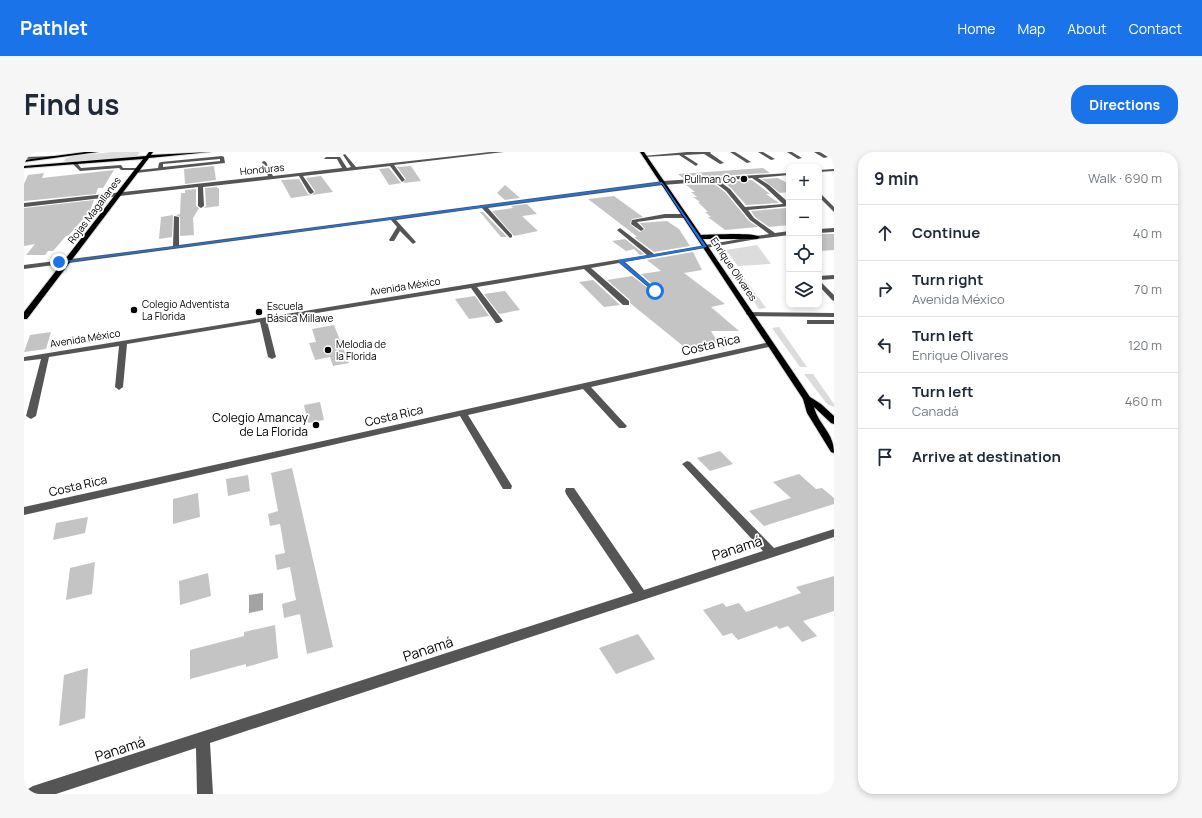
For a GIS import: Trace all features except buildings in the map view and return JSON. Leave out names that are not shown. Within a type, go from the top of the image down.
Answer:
[{"type":"main road","points":[[24,160],[96,152]]},
{"type":"main road","name":"Rojas Magallanes","points":[[24,317],[151,152]]},
{"type":"main road","points":[[24,167],[66,165],[208,152]]},
{"type":"main road","points":[[66,165],[61,163],[60,160],[75,154]]},
{"type":"main road","name":"Enrique Olivares","points":[[643,154],[807,399],[811,413],[834,450]]},
{"type":"main road","points":[[699,237],[757,237]]},
{"type":"main road","name":"Enrique Olivares","points":[[807,399],[818,406],[834,421]]},
{"type":"street","points":[[207,158],[216,152]]},
{"type":"street","name":"Honduras","points":[[24,205],[502,152]]},
{"type":"street","points":[[705,152],[722,163]]},
{"type":"street","points":[[643,154],[709,152]]},
{"type":"street","points":[[732,152],[749,162]]},
{"type":"street","points":[[760,152],[774,160]]},
{"type":"street","points":[[788,152],[800,158]]},
{"type":"street","points":[[816,152],[826,157]]},
{"type":"street","points":[[680,154],[696,165]]},
{"type":"street","points":[[180,155],[183,156],[184,161]]},
{"type":"street","points":[[345,155],[354,168]]},
{"type":"street","points":[[75,164],[80,170],[121,166],[121,169],[124,170],[160,169],[223,162],[222,157],[160,163],[160,169]]},
{"type":"street","points":[[326,158],[338,158],[345,169]]},
{"type":"street","points":[[264,162],[271,178]]},
{"type":"street","points":[[391,164],[402,180]]},
{"type":"street","points":[[138,169],[160,169]]},
{"type":"street","points":[[831,170],[834,174]]},
{"type":"street","points":[[300,174],[311,192]]},
{"type":"street","points":[[24,267],[662,183],[786,174]]},
{"type":"street","points":[[744,209],[788,205],[767,186],[752,176]]},
{"type":"street","points":[[714,179],[728,190],[752,219],[773,234]]},
{"type":"street","points":[[200,185],[201,206]]},
{"type":"street","points":[[822,196],[831,202],[834,210]]},
{"type":"street","points":[[483,206],[510,236]]},
{"type":"street","points":[[641,229],[634,224],[634,221],[665,216],[684,216]]},
{"type":"street","points":[[176,218],[176,247]]},
{"type":"street","points":[[392,218],[399,228],[405,231],[413,242]]},
{"type":"street","points":[[392,240],[399,228]]},
{"type":"street","points":[[620,230],[653,256]]},
{"type":"street","points":[[822,231],[834,230]]},
{"type":"street","name":"Avenida México","points":[[24,358],[653,256],[773,234],[786,233]]},
{"type":"street","points":[[782,234],[786,237]]},
{"type":"street","points":[[620,261],[655,291]]},
{"type":"street","points":[[586,266],[626,303]]},
{"type":"street","points":[[822,278],[834,277]]},
{"type":"street","points":[[472,285],[499,321]]},
{"type":"street","points":[[822,285],[834,298]]},
{"type":"street","points":[[752,317],[834,315]]},
{"type":"street","points":[[752,317],[834,322]]},
{"type":"street","points":[[263,319],[272,357]]},
{"type":"street","points":[[119,387],[123,342]]},
{"type":"street","name":"Costa Rica","points":[[24,511],[770,344]]},
{"type":"street","points":[[31,416],[46,355]]},
{"type":"street","points":[[585,386],[622,426]]},
{"type":"street","points":[[463,413],[506,486]]},
{"type":"street","points":[[688,464],[772,553]]},
{"type":"street","points":[[570,491],[641,596]]},
{"type":"street","name":"Panamá","points":[[33,794],[834,533]]},
{"type":"street","points":[[202,739],[205,794]]},
{"type":"shaded area","points":[[112,152],[140,152],[136,157],[71,163],[64,161],[72,156]]},
{"type":"shaded area","points":[[757,245],[771,264],[738,266],[726,250]]},
{"type":"shaded area","points":[[731,268],[737,268],[766,308],[759,309]]},
{"type":"shaded area","points":[[779,327],[807,367],[800,367],[772,328]]},
{"type":"shaded area","points":[[804,374],[813,374],[834,404],[834,407],[827,404]]},
{"type":"shaded area","points":[[263,593],[263,610],[249,613],[249,595]]},
{"type":"place","name":"Pullman Go","points":[[744,179]]},
{"type":"place","name":"Colegio Adventista La Florida","points":[[134,310]]},
{"type":"place","name":"Escuela Básica Millawe","points":[[259,312]]},
{"type":"place","name":"Melodia de la Florida","points":[[328,350]]},
{"type":"place","name":"Colegio Amancay de La Florida","points":[[316,425]]},
{"type":"route","points":[[59,262],[662,183],[705,247],[620,261],[655,291]]}]
